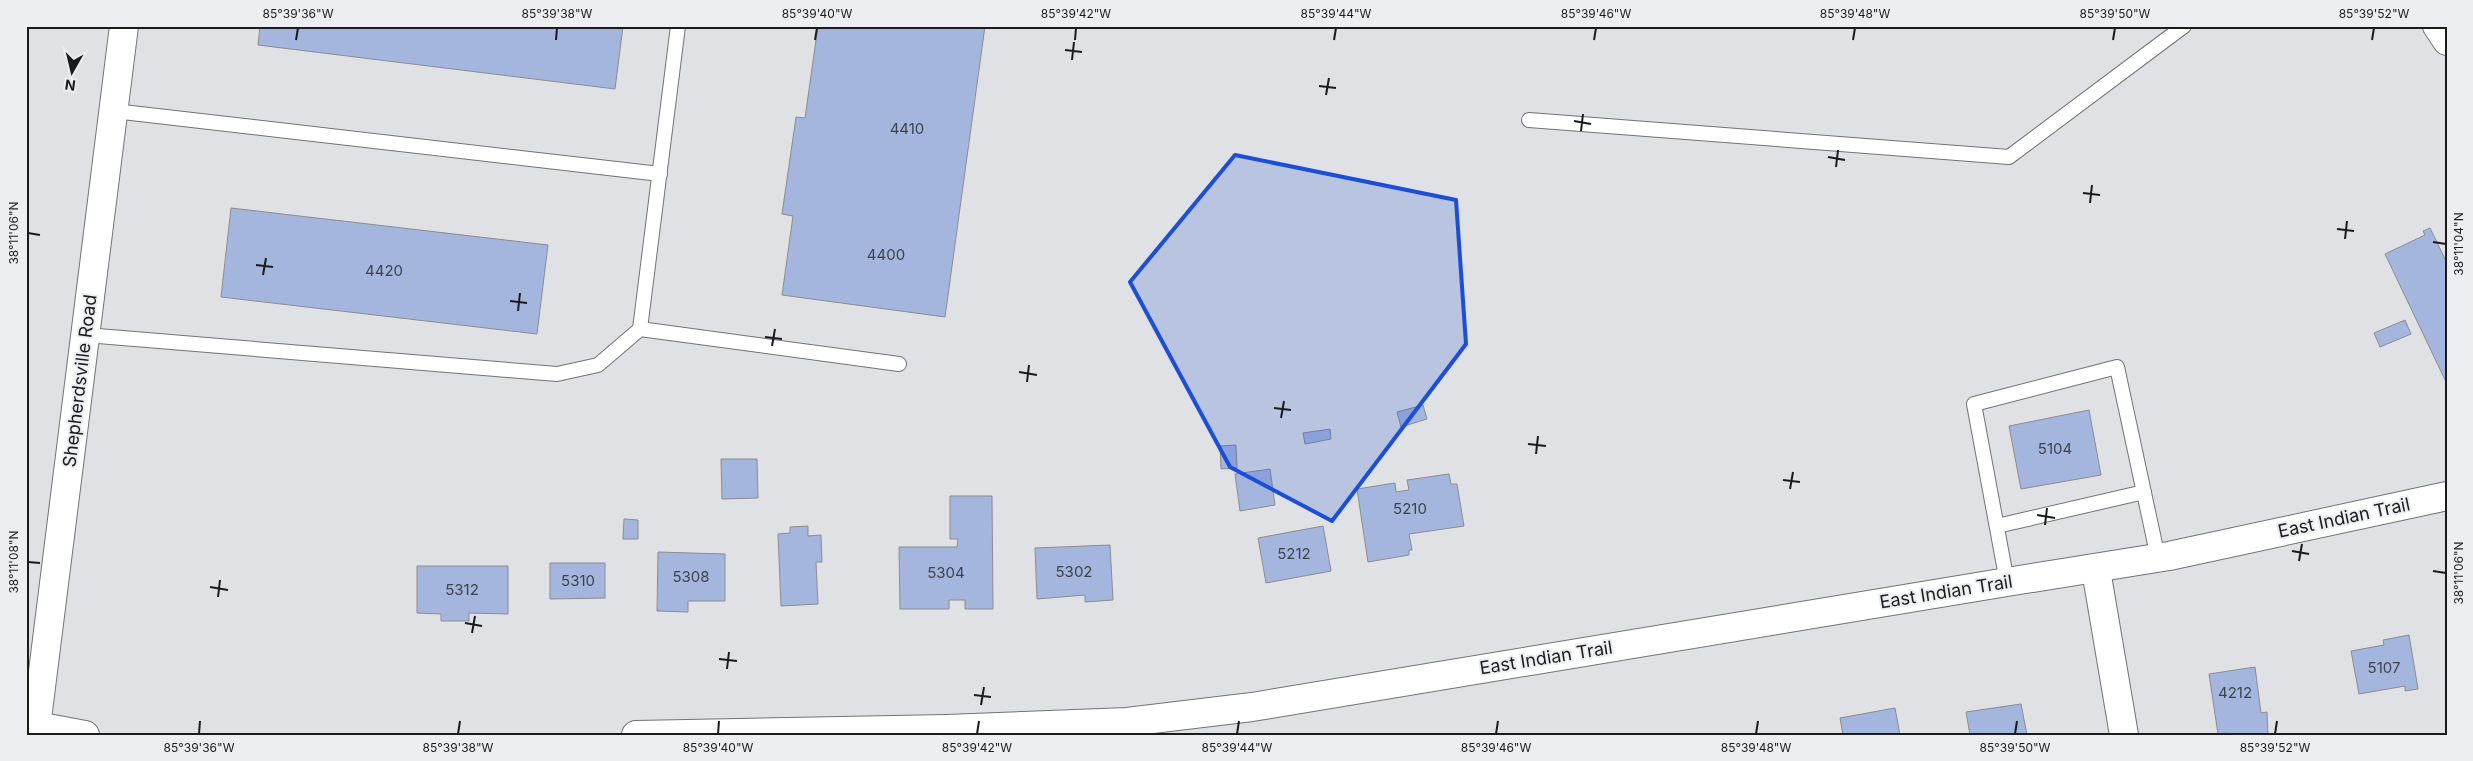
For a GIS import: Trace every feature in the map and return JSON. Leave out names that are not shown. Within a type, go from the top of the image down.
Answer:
[{"type":"main road","name":"Shepherdsville Road","points":[[36,730],[124,26]]},
{"type":"main road","points":[[2437,26],[2447,40]]},
{"type":"main road","name":"East Indian Trail","points":[[636,735],[946,729],[1127,722],[1252,707],[2007,582],[2096,570],[2447,496]]},
{"type":"main road","points":[[2096,570],[2124,735]]},
{"type":"main road","points":[[36,730],[85,735]]},
{"type":"lane","points":[[86,335],[556,374],[598,365],[640,329],[678,26]]},
{"type":"lane","points":[[1529,120],[2009,157],[2184,26]]},
{"type":"lane","points":[[114,111],[660,174]]},
{"type":"lane","points":[[640,329],[899,364]]},
{"type":"lane","points":[[2007,582],[1974,404],[2117,367],[2158,558]]},
{"type":"lane","points":[[1996,526],[2144,492]]},
{"type":"highlighted area","points":[[1235,155],[1456,200],[1466,344],[1332,521],[1230,467],[1130,282]]},
{"type":"building","points":[[260,26],[623,26],[615,89],[258,45]]},
{"type":"building","points":[[818,26],[985,26],[945,317],[782,295],[793,216],[782,214],[796,117],[805,118]]},
{"type":"building","points":[[231,208],[548,245],[537,334],[221,297]]},
{"type":"building","points":[[2430,228],[2447,263],[2447,384],[2385,254],[2425,235],[2423,231]]},
{"type":"building","points":[[2405,320],[2411,334],[2380,347],[2374,333]]},
{"type":"building","points":[[1423,405],[1427,419],[1401,427],[1397,412]]},
{"type":"building","points":[[2089,410],[2101,475],[2021,489],[2009,426]]},
{"type":"building","points":[[1330,429],[1331,439],[1305,444],[1303,433]]},
{"type":"building","points":[[1236,445],[1237,468],[1221,469],[1220,446]]},
{"type":"building","points":[[721,459],[757,459],[758,498],[722,499]]},
{"type":"building","points":[[1270,469],[1275,505],[1240,511],[1235,474]]},
{"type":"building","points":[[1449,474],[1451,484],[1457,484],[1464,526],[1409,534],[1412,550],[1409,550],[1409,555],[1368,562],[1357,489],[1395,483],[1396,492],[1409,490],[1407,480]]},
{"type":"building","points":[[950,496],[992,496],[993,609],[965,609],[965,600],[949,600],[949,609],[900,609],[899,547],[957,547],[958,539],[950,539]]},
{"type":"building","points":[[624,519],[638,520],[638,539],[623,539]]},
{"type":"building","points":[[808,526],[808,536],[821,535],[822,562],[816,562],[818,604],[781,606],[778,534],[790,533],[790,527]]},
{"type":"building","points":[[1323,526],[1331,571],[1266,583],[1258,538]]},
{"type":"building","points":[[1110,545],[1113,600],[1085,602],[1085,595],[1037,599],[1035,548]]},
{"type":"building","points":[[658,552],[725,554],[725,601],[688,601],[688,612],[657,611]]},
{"type":"building","points":[[550,563],[605,563],[605,598],[550,599]]},
{"type":"building","points":[[417,566],[508,566],[508,614],[469,613],[469,621],[441,621],[441,614],[417,613]]},
{"type":"building","points":[[2409,635],[2418,689],[2405,691],[2405,686],[2359,694],[2351,651],[2384,645],[2383,640]]},
{"type":"building","points":[[2255,667],[2261,713],[2267,712],[2268,735],[2218,734],[2209,674]]},
{"type":"building","points":[[2021,704],[2027,735],[1970,735],[1966,712]]},
{"type":"building","points":[[1895,708],[1900,735],[1843,735],[1840,718]]}]
